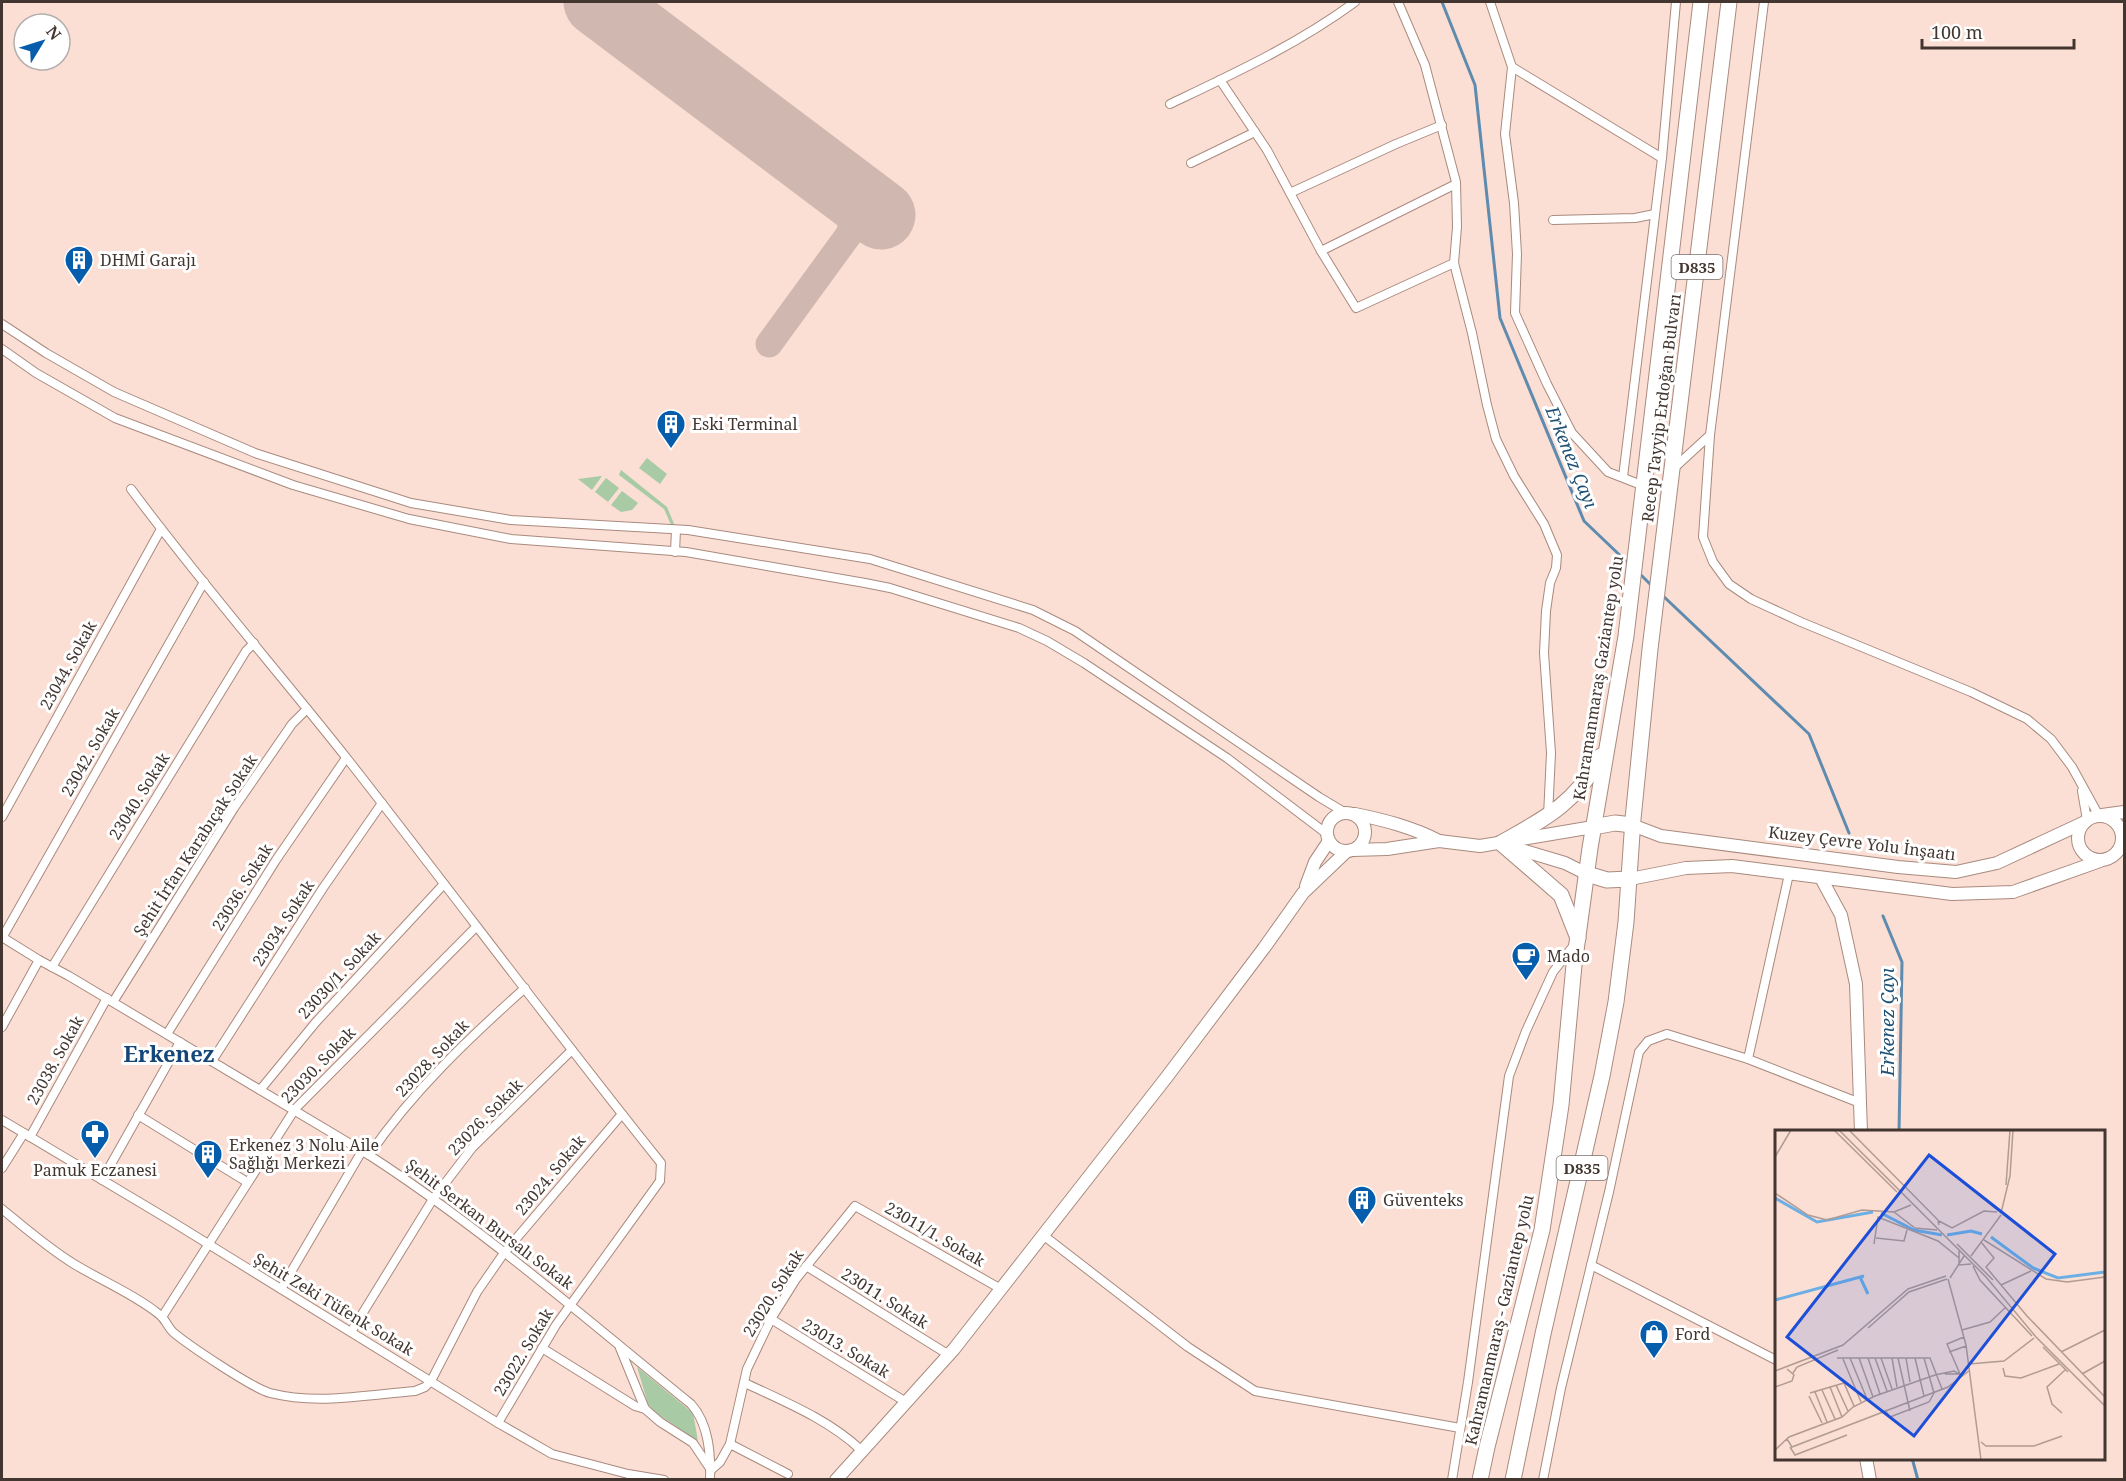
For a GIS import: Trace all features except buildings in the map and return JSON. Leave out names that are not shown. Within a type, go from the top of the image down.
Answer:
[{"type":"highway","name":"Recep Tayyip Erdoğan Bulvarı","points":[[1640,513],[1701,2]]},
{"type":"highway","name":"Recep Tayyip Erdoğan Bulvarı","points":[[1632,825],[1663,532],[1673,468],[1729,2]]},
{"type":"highway","name":"Kahramanmaraş Gaziantep yolu","points":[[1590,848],[1626,636],[1640,513]]},
{"type":"highway","points":[[1578,940],[1561,895],[1501,843],[1548,816],[1573,797],[1594,769],[1607,745]]},
{"type":"highway","points":[[1593,827],[1616,823],[1632,825]]},
{"type":"highway","name":"D835","points":[[1513,1479],[1616,1002],[1630,879],[1632,825]]},
{"type":"highway","name":"Kahramanmaraş - Gaziantep yolu","points":[[1480,1479],[1486,1447],[1542,1230],[1561,1105],[1574,966],[1590,848]]},
{"type":"highway","points":[[1587,874],[1607,880],[1630,879]]},
{"type":"street","points":[[1170,104],[1264,59],[1312,32],[1355,2]]},
{"type":"street","points":[[1398,2],[1425,65],[1456,184],[1454,263],[1472,333],[1486,405],[1496,439],[1514,476],[1544,524],[1557,555],[1546,611],[1544,653],[1551,753],[1548,816]]},
{"type":"street","points":[[1490,2],[1512,67],[1505,134],[1515,214],[1517,254],[1515,312],[1572,433],[1608,472],[1644,486]]},
{"type":"street","name":"Recep Tayyip Erdoğan Bulvarı","points":[[1623,477],[1662,158],[1676,2]]},
{"type":"street","points":[[1764,2],[1710,435],[1703,537],[1713,562],[1729,584],[1751,599],[1971,692],[2027,719],[2051,739],[2081,783],[2093,818]]},
{"type":"street","points":[[1512,67],[1662,158]]},
{"type":"street","points":[[1220,80],[1255,132],[1321,251],[1356,308],[1454,263]]},
{"type":"street","points":[[1290,193],[1442,125]]},
{"type":"street","points":[[1191,164],[1255,132]]},
{"type":"street","points":[[1321,251],[1456,184]]},
{"type":"street","points":[[1553,220],[1635,218],[1655,214]]},
{"type":"street","points":[[2,324],[45,353],[114,392],[255,453],[411,503],[511,520],[676,530],[749,538],[870,559],[1033,610],[1075,631],[1318,797],[1349,813],[1364,824],[1365,837],[1358,848],[1350,851],[1303,893],[1176,1065],[949,1355],[836,1479]]},
{"type":"street","points":[[2,349],[36,373],[115,418],[293,484],[409,519],[511,539],[675,552],[890,588],[1019,628],[1047,641],[1084,663],[1227,758],[1328,837],[1336,849],[1350,851],[1387,849],[1439,841],[1480,846],[1593,827]]},
{"type":"street","points":[[1673,468],[1710,435]]},
{"type":"street","points":[[131,489],[160,529],[382,803],[622,1114]]},
{"type":"street","name":"23044. Sokak","points":[[2,817],[160,529]]},
{"type":"street","points":[[675,552],[676,530]]},
{"type":"street","name":"23042. Sokak","points":[[2,938],[204,582]]},
{"type":"street","name":"23040. Sokak","points":[[52,967],[246,651],[254,643]]},
{"type":"street","name":"Şehit İrfan Karabıçak Sokak","points":[[110,1000],[234,808],[292,724],[307,709]]},
{"type":"street","name":"23036. Sokak","points":[[167,1034],[276,860],[346,758]]},
{"type":"street","name":"23034. Sokak","points":[[212,1061],[323,888],[382,803]]},
{"type":"street","name":"Kuzey Çevre Yolu İnşaatı","points":[[1632,825],[1661,836],[1898,867],[1956,872],[1997,863],[2093,818],[2124,812]]},
{"type":"street","points":[[1303,893],[1328,837],[1329,822],[1338,814],[1349,813],[1382,819],[1420,831],[1439,841]]},
{"type":"street","points":[[1630,879],[1686,868],[1732,866],[1953,894],[2013,892],[2107,860],[2121,852],[2122,832],[2114,820],[2093,818]]},
{"type":"street","points":[[2093,818],[2078,835],[2081,850],[2093,860],[2100,861]]},
{"type":"street","points":[[1501,843],[1565,863],[1587,874]]},
{"type":"street","points":[[1748,1059],[1789,874]]},
{"type":"street","points":[[1821,878],[1841,915],[1856,984],[1861,1130]]},
{"type":"street","name":"23030/1. Sokak","points":[[260,1090],[315,1022],[444,884]]},
{"type":"street","name":"23030. Sokak","points":[[162,1317],[294,1110],[476,927]]},
{"type":"street","name":"Şehit Serkan Bursalı Sokak","points":[[2,938],[366,1153],[504,1252],[571,1304],[691,1404],[699,1413],[709,1450],[711,1475]]},
{"type":"street","points":[[1452,1479],[1509,1076],[1526,1031],[1553,972],[1578,940]]},
{"type":"street","points":[[2,1027],[39,960]]},
{"type":"street","name":"23028. Sokak","points":[[281,1289],[366,1153],[437,1072],[477,1031],[525,988]]},
{"type":"street","name":"23038. Sokak","points":[[2,1168],[27,1135],[110,1000]]},
{"type":"street","points":[[1543,1479],[1561,1388],[1609,1192],[1639,1052],[1644,1045],[1655,1037],[1667,1034],[1748,1059],[1860,1103]]},
{"type":"street","points":[[102,1180],[180,1042]]},
{"type":"street","name":"23026. Sokak","points":[[351,1332],[433,1199],[472,1148],[572,1050]]},
{"type":"street","name":"23022. Sokak","points":[[498,1423],[571,1304],[660,1181],[661,1162],[622,1114]]},
{"type":"street","name":"23024. Sokak","points":[[431,1381],[477,1292],[504,1252],[622,1114]]},
{"type":"street","points":[[138,1115],[247,1182]]},
{"type":"street","name":"Şehit Zeki Tüfenk Sokak","points":[[2,1120],[552,1454],[628,1474],[664,1479]]},
{"type":"street","name":"23020. Sokak","points":[[711,1475],[730,1444],[747,1369],[771,1319],[806,1266],[855,1206]]},
{"type":"street","name":"23011/1. Sokak","points":[[855,1206],[1001,1289]]},
{"type":"street","points":[[2,1209],[67,1259],[162,1317],[174,1333],[230,1371],[268,1392],[300,1399],[330,1399],[415,1391],[425,1387],[431,1381]]},
{"type":"street","points":[[1043,1235],[1188,1347],[1255,1391],[1461,1428]]},
{"type":"street","points":[[1591,1265],[1775,1359]]},
{"type":"street","name":"23011. Sokak","points":[[806,1266],[949,1355]]},
{"type":"street","name":"23013. Sokak","points":[[771,1319],[906,1402]]},
{"type":"street","points":[[619,1345],[645,1409]]},
{"type":"street","points":[[542,1348],[635,1406],[645,1409],[660,1422],[693,1443],[711,1475]]},
{"type":"street","points":[[745,1383],[816,1418],[852,1441],[861,1450]]},
{"type":"street","points":[[730,1444],[788,1474]]},
{"type":"street","points":[[1866,1460],[1870,1479]]},
{"type":"green space","points":[[647,458],[667,474],[660,484],[639,468]]},
{"type":"green space","points":[[621,470],[667,507],[675,526],[672,527],[664,509],[619,475]]},
{"type":"green space","points":[[601,476],[592,490],[578,479]]},
{"type":"green space","points":[[606,478],[619,488],[608,502],[595,492]]},
{"type":"green space","points":[[622,491],[638,503],[632,510],[621,512],[611,505]]},
{"type":"green space","points":[[637,1367],[693,1413],[698,1441],[656,1413],[648,1404]]},
{"type":"waterway","name":"Erkenez Çayı","points":[[1442,2],[1475,85],[1500,318],[1584,521],[1628,563]]},
{"type":"waterway","name":"Erkenez Çayı","points":[[1640,574],[1652,586]]},
{"type":"waterway","name":"Erkenez Çayı","points":[[1661,594],[1809,734],[1849,833]]},
{"type":"waterway","name":"Erkenez Çayı","points":[[1883,916],[1902,962],[1899,1130]]},
{"type":"waterway","name":"Erkenez Çayı","points":[[1913,1460],[1918,1480]]},
{"type":"taxiway","points":[[769,344],[850,233],[853,211],[852,193]]},
{"type":"runway","points":[[598,2],[881,215]]},
{"type":"place","name":"DHMİ Garajı","points":[[79,286]]},
{"type":"place","name":"Eski Terminal","points":[[671,450]]},
{"type":"place","name":"Mado","points":[[1526,982]]},
{"type":"place","name":"Pamuk Eczanesi","points":[[95,1160]]},
{"type":"place","name":"Erkenez 3 Nolu Aile Sağlığı Merkezi","points":[[208,1180]]},
{"type":"place","name":"Güventeks","points":[[1362,1226]]},
{"type":"place","name":"Ford","points":[[1654,1360]]},
{"type":"district","name":"Erkenez","points":[[169,1053]]}]
